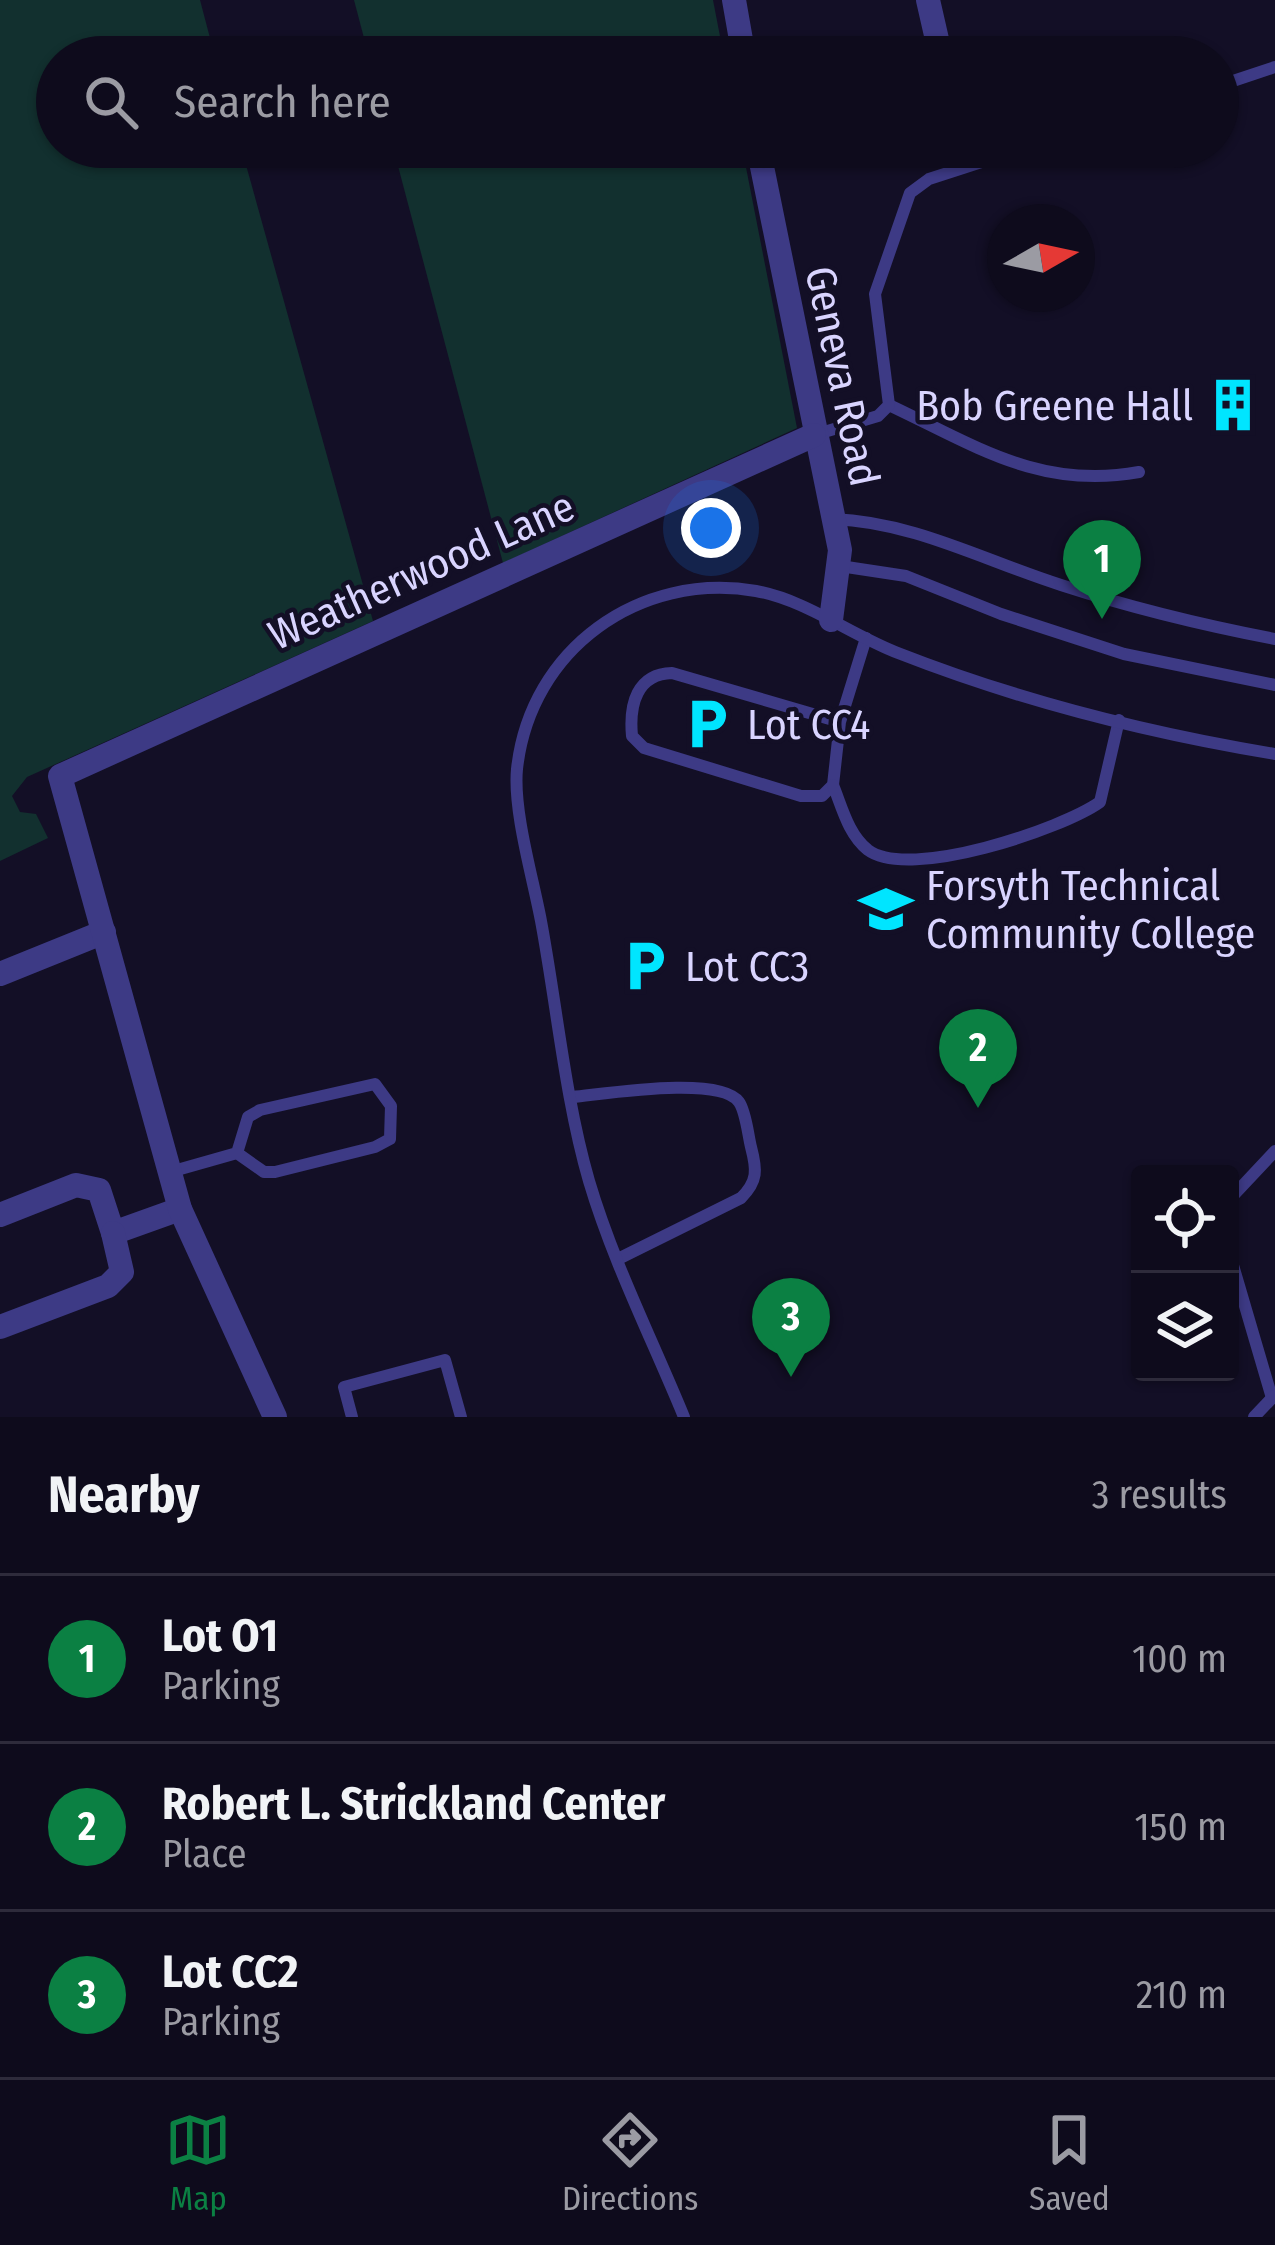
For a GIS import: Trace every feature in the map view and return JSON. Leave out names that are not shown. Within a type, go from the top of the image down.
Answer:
[{"type":"street","points":[[734,0],[740,36]]},
{"type":"street","points":[[928,0],[936,36]]},
{"type":"street","name":"Geneva Road","points":[[762,168],[833,519],[840,566],[831,620]]},
{"type":"street","name":"Weatherwood Lane","points":[[104,932],[60,776],[814,435]]},
{"type":"street","points":[[0,974],[104,932],[180,1209],[269,1414]]},
{"type":"street","points":[[0,1215],[76,1185],[99,1190],[122,1272],[108,1286],[0,1328]]},
{"type":"street","points":[[113,1233],[180,1209]]},
{"type":"lane","points":[[1239,80],[1274,70]]},
{"type":"lane","points":[[889,405],[875,294],[910,193],[929,179],[963,168]]},
{"type":"lane","points":[[814,435],[852,426],[889,405]]},
{"type":"lane","points":[[889,405],[1018,466],[1093,480],[1139,472]]},
{"type":"lane","points":[[833,519],[875,520],[1143,610],[1275,639]]},
{"type":"lane","points":[[840,566],[906,576],[1001,614],[1124,653],[1275,685]]},
{"type":"lane","points":[[684,1417],[587,1175],[516,771],[531,712],[564,657],[606,617],[653,596],[711,587],[760,592],[866,638],[1004,688],[1120,721],[1275,754]]},
{"type":"lane","points":[[866,638],[840,722],[833,785],[849,827],[870,852],[902,862],[941,858],[1078,818],[1100,802],[1120,721]]},
{"type":"lane","points":[[833,785],[822,796],[801,796],[644,748],[632,736],[631,718],[641,683],[654,673],[672,673],[840,722]]},
{"type":"lane","points":[[362,1084],[375,1084],[392,1106],[390,1139],[375,1147],[275,1172],[264,1172],[237,1153],[248,1117],[260,1110],[362,1084]]},
{"type":"lane","points":[[573,1097],[722,1090],[739,1102],[745,1123],[756,1166],[754,1185],[741,1198],[618,1259]]},
{"type":"lane","points":[[1239,1189],[1275,1151]]},
{"type":"lane","points":[[170,1172],[237,1153]]},
{"type":"lane","points":[[1236,1273],[1274,1396],[1255,1417]]},
{"type":"lane","points":[[352,1417],[344,1387],[445,1360],[460,1417]]},
{"type":"green space","points":[[0,0],[200,0],[209,36],[36,36],[36,168],[247,168],[373,621],[27,777],[12,796],[20,812],[36,814],[48,838],[0,861]]},
{"type":"green space","points":[[354,0],[713,0],[720,36],[363,36]]},
{"type":"green space","points":[[399,168],[746,168],[797,428],[503,563]]},
{"type":"place","name":"Bob Greene Hall","points":[[1233,405]]},
{"type":"place","name":"Lot O1","points":[[1102,619]]},
{"type":"place","name":"Lot CC4","points":[[707,724]]},
{"type":"place","name":"Forsyth Technical Community College","points":[[886,909]]},
{"type":"place","name":"Lot CC3","points":[[645,966]]},
{"type":"place","name":"Robert L. Strickland Center","points":[[978,1108]]},
{"type":"place","name":"Lot CC2","points":[[791,1377]]}]
